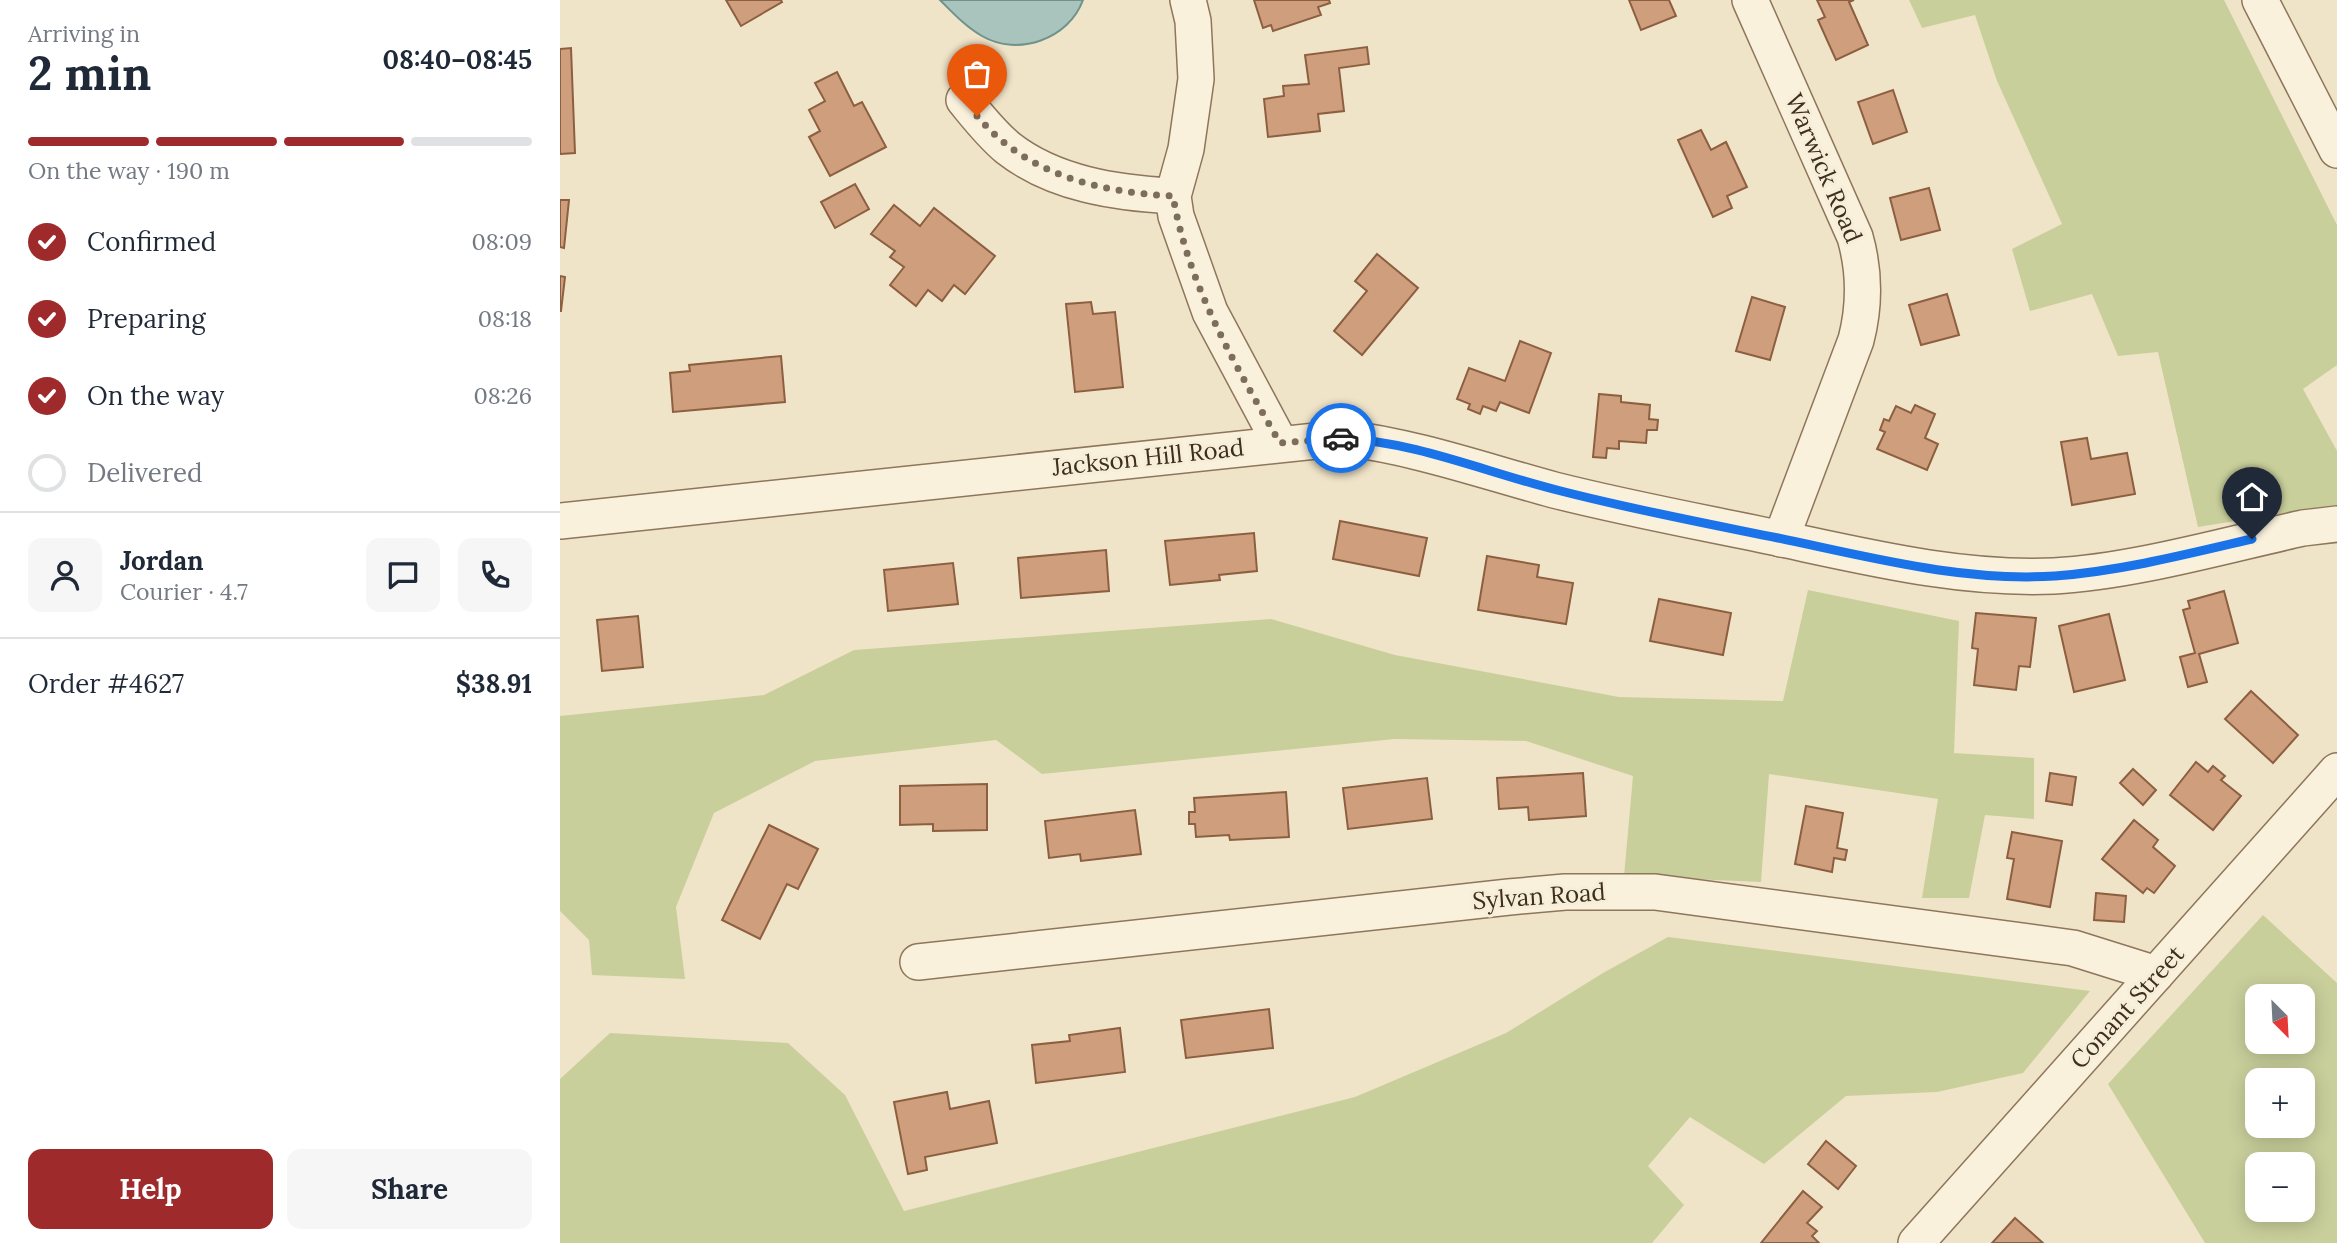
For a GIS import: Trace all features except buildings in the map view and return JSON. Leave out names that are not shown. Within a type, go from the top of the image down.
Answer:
[{"type":"street","points":[[1188,0],[1195,34],[1196,79],[1186,149],[1173,196],[1183,242],[1209,312],[1280,443]]},
{"type":"street","name":"Warwick Road","points":[[1750,0],[1855,237],[1863,274],[1863,315],[1856,340],[1781,539]]},
{"type":"street","points":[[2260,0],[2335,140]]},
{"type":"street","points":[[964,100],[1009,148],[1043,167],[1101,188],[1173,196]]},
{"type":"street","name":"Jackson Hill Road","points":[[560,521],[1343,438],[1381,443],[1554,490],[1781,539],[1898,564],[1961,571],[2053,576],[2094,572],[2303,528],[2337,524]]},
{"type":"street","name":"Conant Street","points":[[1916,1243],[2337,771]]},
{"type":"street","name":"Sylvan Road","points":[[918,962],[1495,898],[1611,891],[1665,893],[2073,948],[2156,974]]},
{"type":"green space","points":[[1909,0],[2224,0],[2337,225],[2337,365],[2303,389],[2337,451],[2337,509],[2298,511],[2198,527],[2158,352],[2118,356],[2092,294],[2030,311],[2012,249],[2062,224],[1997,81],[1975,15],[1922,28]]},
{"type":"green space","points":[[1808,590],[1959,621],[1954,753],[2034,758],[2034,819],[1985,815],[1969,898],[1922,898],[1938,799],[1769,774],[1761,882],[1624,876],[1633,776],[1526,741],[1395,739],[1042,774],[996,740],[815,761],[714,813],[676,907],[685,979],[592,975],[589,940],[560,911],[560,716],[764,695],[854,650],[1271,619],[1395,655],[1619,697],[1783,701]]},
{"type":"green space","points":[[2263,915],[2337,983],[2337,1243],[2205,1243],[2108,1084]]},
{"type":"green space","points":[[1668,937],[2090,991],[2023,1073],[1937,1092],[1846,1096],[1764,1164],[1690,1117],[1648,1166],[1684,1205],[1652,1243],[560,1243],[560,1079],[610,1033],[788,1043],[845,1095],[904,1211],[1355,1097],[1506,1033],[1603,973]]},
{"type":"water","points":[[940,0],[1083,0],[1076,14],[1054,34],[1026,44],[1011,45],[982,36],[960,20]]},
{"type":"way so far","points":[[977,116],[990,132],[1009,148],[1058,174],[1120,192],[1173,196],[1183,242],[1209,312],[1280,443],[1341,438]]},
{"type":"route","points":[[1341,438],[1419,451],[1554,490],[1668,517],[1898,564],[1961,571],[2053,576],[2094,572],[2252,539]]}]
